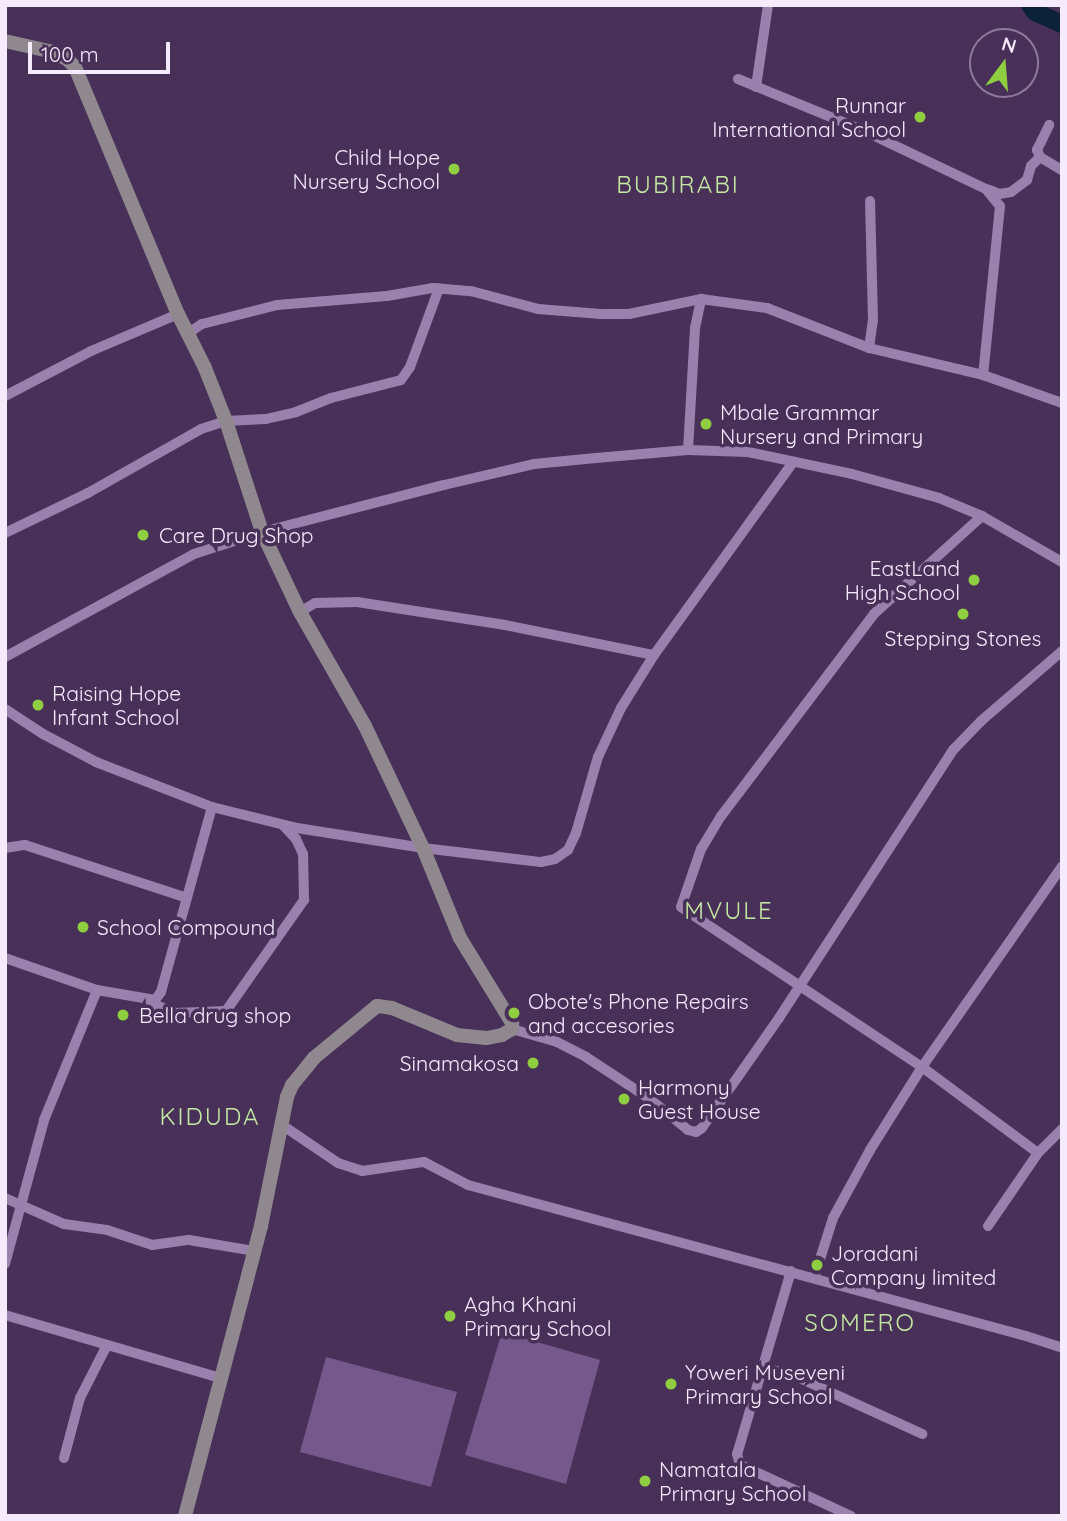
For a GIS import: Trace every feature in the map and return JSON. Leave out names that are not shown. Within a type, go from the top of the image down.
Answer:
[{"type":"street","points":[[756,87],[768,5]]},
{"type":"street","points":[[5,41],[49,51],[67,59],[75,67],[178,314],[226,421],[262,532],[300,612],[365,726],[424,848],[460,938],[512,1023],[512,1029]]},
{"type":"street","points":[[738,79],[860,129],[999,194],[1011,192],[1027,180],[1031,166],[1040,157]]},
{"type":"street","points":[[1049,125],[1037,150],[1040,157],[1062,170]]},
{"type":"street","points":[[983,375],[1000,206],[986,189]]},
{"type":"street","points":[[869,348],[873,321],[870,201]]},
{"type":"street","points":[[187,334],[202,324],[277,305],[387,296],[439,288],[479,293],[538,309],[601,314],[629,314],[701,299],[767,308],[869,348],[983,375],[1062,403]]},
{"type":"street","points":[[5,533],[88,493],[201,429],[226,421],[266,419],[296,412],[331,398],[401,380],[410,367],[439,288]]},
{"type":"street","points":[[688,450],[695,328],[701,299]]},
{"type":"street","points":[[5,396],[91,351],[178,314]]},
{"type":"street","points":[[5,657],[194,554],[262,532],[534,464],[688,450],[748,452],[852,474],[939,498],[982,516],[1062,562]]},
{"type":"street","points":[[5,709],[43,734],[96,762],[212,807],[282,825],[424,848],[541,862],[555,859],[568,850],[576,833],[609,729],[654,655],[793,462]]},
{"type":"street","points":[[982,516],[874,614],[722,816],[701,849],[682,896],[681,906],[922,1067],[1038,1153]]},
{"type":"street","points":[[300,612],[315,603],[357,601],[505,625],[654,655]]},
{"type":"street","points":[[185,1516],[255,1251],[287,1097],[314,1058],[377,1006],[393,1008],[457,1035],[486,1038],[512,1029],[556,1042],[586,1057],[650,1098],[688,1130],[696,1132],[702,1128],[800,986],[954,750],[981,721],[1062,651]]},
{"type":"street","points":[[144,1000],[155,1000],[161,992],[212,807]]},
{"type":"street","points":[[5,958],[97,990],[144,1000],[175,1013],[226,1011],[304,900],[303,853],[296,839],[282,825]]},
{"type":"street","points":[[5,848],[25,845],[187,898]]},
{"type":"street","points":[[814,1278],[833,1218],[870,1150],[922,1067],[1062,866]]},
{"type":"street","points":[[5,1264],[44,1121],[97,990]]},
{"type":"street","points":[[282,1125],[338,1163],[362,1171],[424,1163],[468,1185],[791,1271],[1026,1336],[1062,1349]]},
{"type":"street","points":[[988,1226],[1038,1153],[1062,1129]]},
{"type":"street","points":[[5,1198],[64,1224],[107,1230],[152,1245],[190,1240],[255,1251]]},
{"type":"street","points":[[791,1271],[737,1454],[738,1461],[850,1516]]},
{"type":"street","points":[[5,1315],[106,1347],[159,1358],[220,1378]]},
{"type":"street","points":[[64,1458],[80,1398],[106,1347]]},
{"type":"street","points":[[762,1367],[795,1376],[922,1434]]},
{"type":"shaded area","points":[[502,1332],[600,1360],[566,1484],[465,1455]]},
{"type":"shaded area","points":[[326,1357],[457,1392],[431,1487],[300,1452]]},
{"type":"waterway","points":[[1030,5],[1035,12],[1062,24]]},
{"type":"place","name":"Runnar International School","points":[[920,117]]},
{"type":"place","name":"Child Hope Nursery School","points":[[454,169]]},
{"type":"place","name":"Mbale Grammar Nursery and Primary","points":[[706,424]]},
{"type":"place","name":"Care Drug Shop","points":[[143,535]]},
{"type":"place","name":"EastLand High School","points":[[974,580]]},
{"type":"place","name":"Stepping Stones","points":[[963,614]]},
{"type":"place","name":"Raising Hope Infant School","points":[[38,705]]},
{"type":"place","name":"School Compound","points":[[83,927]]},
{"type":"place","name":"Obote's Phone Repairs and accesories","points":[[514,1013]]},
{"type":"place","name":"Bella drug shop","points":[[123,1015]]},
{"type":"place","name":"Sinamakosa","points":[[533,1063]]},
{"type":"place","name":"Harmony Guest House","points":[[624,1099]]},
{"type":"place","name":"Joradani Company limited","points":[[817,1265]]},
{"type":"place","name":"Agha Khani Primary School","points":[[450,1316]]},
{"type":"place","name":"Yoweri Museveni Primary School","points":[[671,1384]]},
{"type":"place","name":"Namatala Primary School","points":[[645,1481]]},
{"type":"district","name":"BUBIRABI","points":[[678,185]]},
{"type":"district","name":"MVULE","points":[[729,911]]},
{"type":"district","name":"KIDUDA","points":[[210,1117]]},
{"type":"district","name":"SOMERO","points":[[860,1323]]}]
